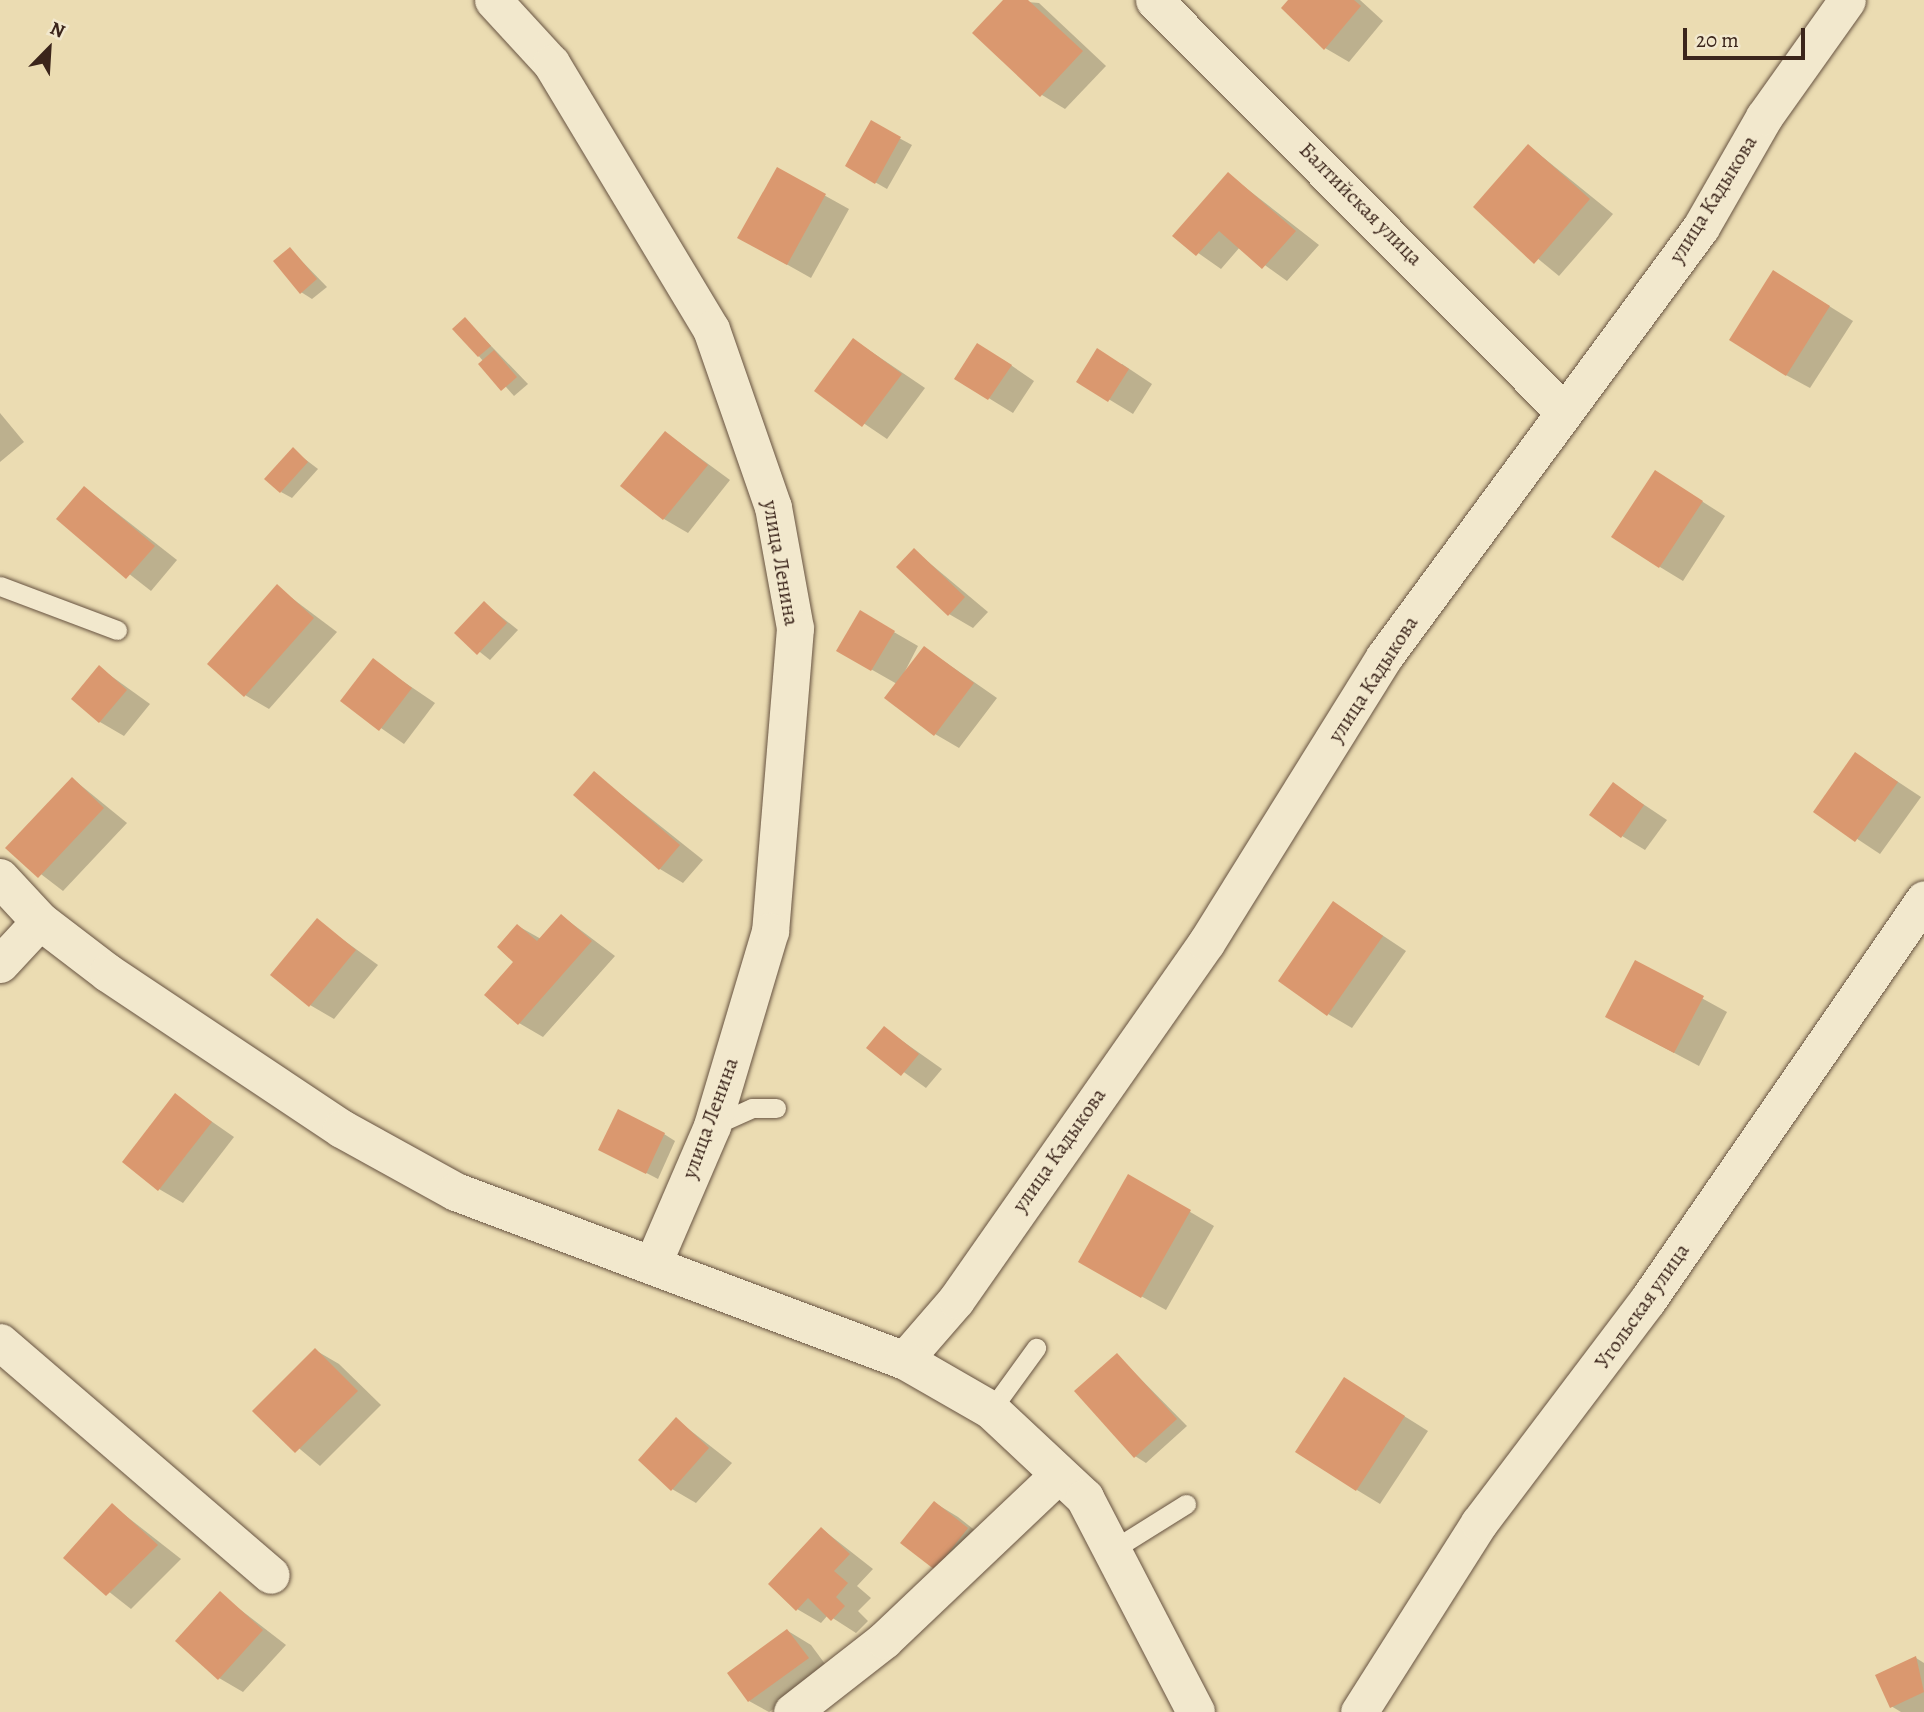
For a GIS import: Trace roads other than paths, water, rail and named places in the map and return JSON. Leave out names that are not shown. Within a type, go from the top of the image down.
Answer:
[{"type":"street","name":"улица Ленина","points":[[493,0],[551,62],[711,329],[773,507],[795,628],[771,931],[712,1126],[652,1265]]},
{"type":"street","name":"Балтийская улица","points":[[1154,0],[1564,412]]},
{"type":"street","name":"улица Кадыкова","points":[[904,1360],[956,1300],[1206,943],[1384,657],[1701,227],[1764,117],[1847,0]]},
{"type":"street","points":[[0,878],[40,921],[354,1135],[456,1192],[904,1360],[991,1410],[1085,1498],[1114,1549],[1196,1712]]},
{"type":"street","name":"Угольская улица","points":[[1359,1712],[1479,1523],[1647,1301],[1924,899]]},
{"type":"street","points":[[0,964],[40,921]]},
{"type":"street","points":[[0,1342],[271,1575]]},
{"type":"street","points":[[792,1712],[884,1640],[1059,1474]]},
{"type":"lane","points":[[0,586],[117,630]]},
{"type":"lane","points":[[712,1126],[752,1108],[776,1108]]},
{"type":"lane","points":[[991,1410],[1037,1348]]},
{"type":"lane","points":[[1114,1549],[1186,1504]]}]
